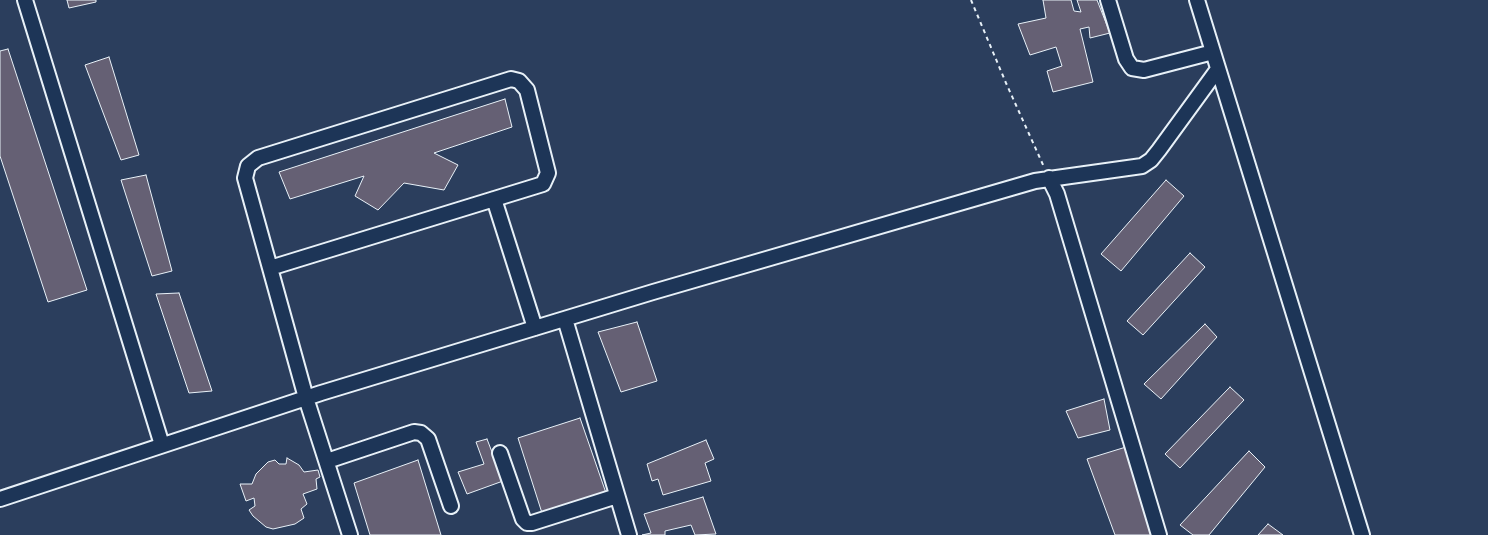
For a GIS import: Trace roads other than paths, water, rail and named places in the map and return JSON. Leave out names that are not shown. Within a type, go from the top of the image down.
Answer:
[{"type":"lane","points":[[24,0],[162,445]]},
{"type":"lane","points":[[1108,0],[1126,59],[1132,68],[1144,70],[1213,52]]},
{"type":"lane","points":[[1197,0],[1362,535]]},
{"type":"lane","points":[[0,499],[306,398],[825,242],[1035,181],[1142,166],[1151,160],[1159,150],[1218,69]]},
{"type":"lane","points":[[270,268],[543,184],[548,173],[526,90],[519,81],[511,79],[258,158],[248,166],[245,178],[306,398],[350,535]]},
{"type":"lane","points":[[1049,178],[1057,194],[1160,535]]},
{"type":"lane","points":[[494,199],[535,328]]},
{"type":"lane","points":[[565,319],[629,535]]},
{"type":"lane","points":[[326,462],[414,432],[421,433],[428,439],[451,506]]},
{"type":"lane","points":[[500,454],[523,519],[527,523],[532,524],[617,496]]}]
